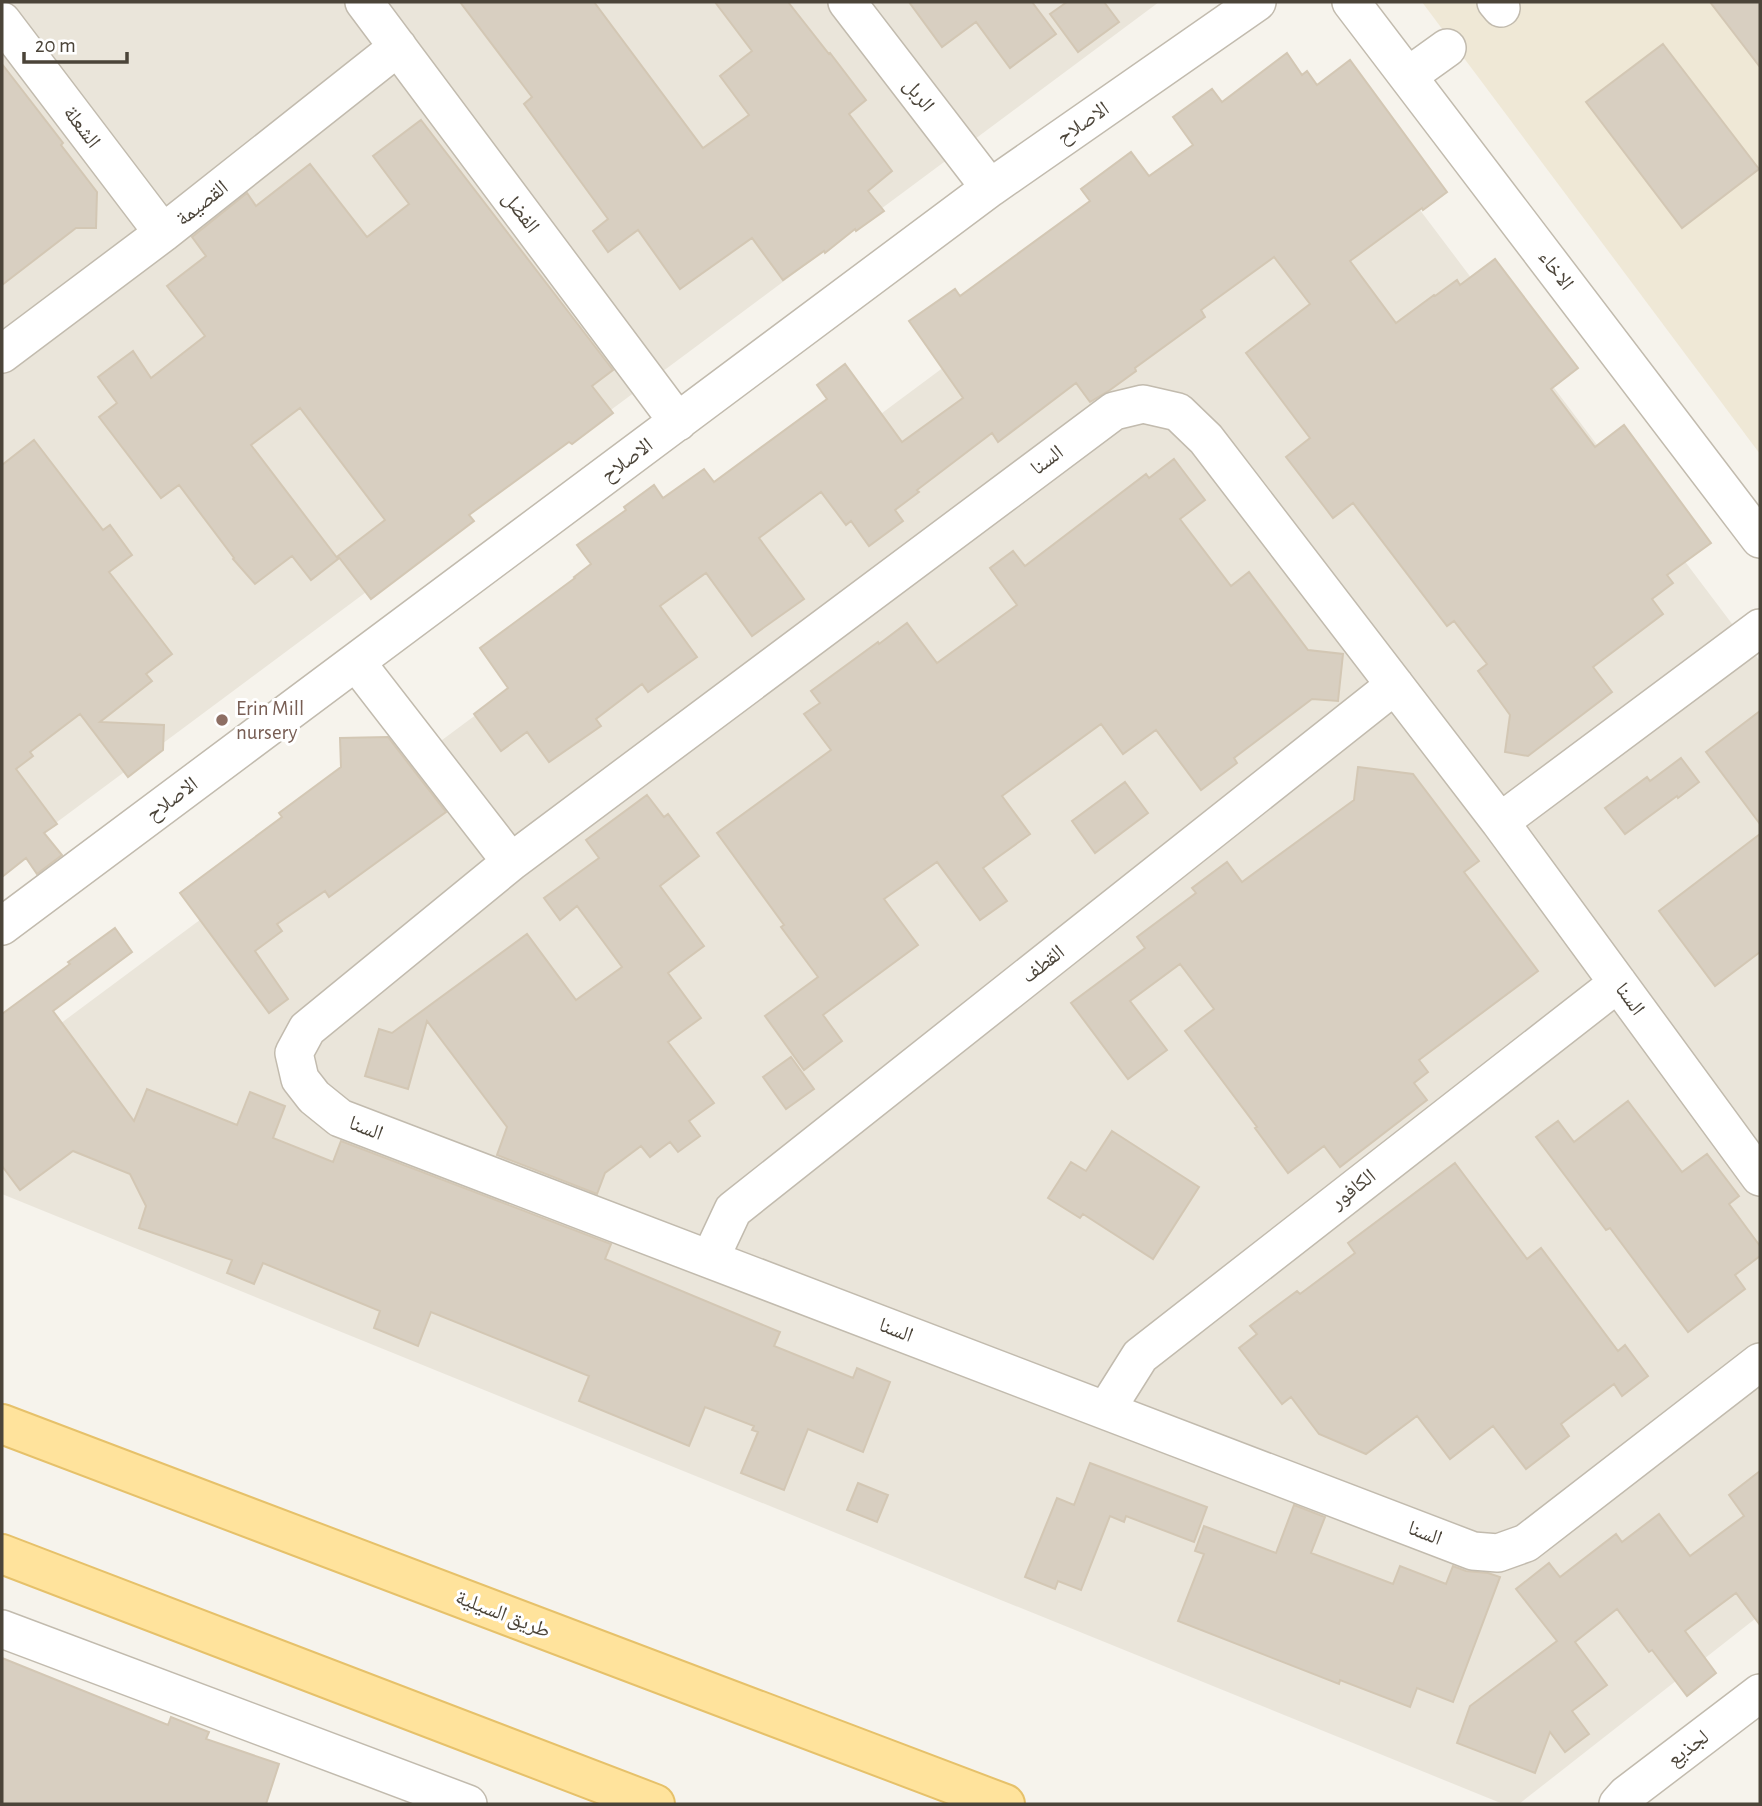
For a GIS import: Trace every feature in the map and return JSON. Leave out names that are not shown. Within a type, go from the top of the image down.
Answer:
[{"type":"main road","name":"طريق السيلية","points":[[2,1424],[1005,1804]]},
{"type":"main road","points":[[2,1554],[655,1804]]},
{"type":"street","name":"الفضل","points":[[364,2],[678,422]]},
{"type":"street","name":"الربل","points":[[847,2],[990,188]]},
{"type":"street","name":"الاصلاح","points":[[2,926],[990,188],[1257,2]]},
{"type":"street","name":"الاخاء","points":[[1351,2],[1760,539]]},
{"type":"street","name":"الشعلة","points":[[2,21],[163,233]]},
{"type":"street","name":"القصيمة","points":[[2,354],[163,233],[398,47]]},
{"type":"street","points":[[1408,76],[1447,48]]},
{"type":"street","name":"السنا","points":[[1760,1177],[1500,822],[1206,439],[1178,412],[1143,404],[1114,411],[511,862],[307,1029],[294,1052],[300,1079],[314,1097],[340,1118],[1473,1551],[1498,1553],[1526,1543],[1760,1362]]},
{"type":"street","points":[[1500,822],[1760,628]]},
{"type":"street","points":[[356,662],[511,862]]},
{"type":"street","name":"القطف","points":[[710,1259],[733,1210],[1395,685]]},
{"type":"street","name":"الكافور","points":[[1106,1410],[1140,1356],[1618,982]]},
{"type":"street","points":[[2,1629],[468,1804]]},
{"type":"street","name":"لجذيع","points":[[1618,1804],[1626,1795],[1760,1693]]},
{"type":"shaded area","points":[[2,2],[1159,2],[2,863]]},
{"type":"shaded area","points":[[1422,2],[1760,2],[1760,454]]},
{"type":"shaded area","points":[[1325,84],[1760,661],[1760,1615],[1519,1804],[1503,1804],[2,1194],[2,1067]]},
{"type":"building","points":[[460,2],[594,2],[703,148],[749,115],[720,76],[752,51],[715,2],[788,2],[866,100],[849,114],[892,171],[868,191],[884,211],[783,280],[752,238],[680,289],[638,230],[608,252],[593,231],[608,219],[524,104],[532,97]]},
{"type":"building","points":[[909,2],[1032,2],[1056,34],[1010,68],[976,22],[942,47]]},
{"type":"building","points":[[1067,2],[1104,2],[1119,22],[1078,52],[1050,14]]},
{"type":"building","points":[[1710,2],[1760,2],[1760,67]]},
{"type":"building","points":[[1663,44],[1759,169],[1682,228],[1586,102]]},
{"type":"building","points":[[1287,53],[1302,75],[1307,71],[1317,85],[1350,60],[1447,192],[1350,261],[1396,323],[1457,280],[1460,285],[1495,259],[1578,368],[1551,389],[1595,447],[1624,425],[1711,543],[1667,575],[1673,583],[1652,599],[1663,614],[1593,667],[1612,692],[1528,756],[1505,752],[1510,715],[1478,671],[1487,664],[1454,621],[1447,626],[1353,503],[1333,518],[1286,457],[1310,438],[1246,353],[1310,304],[1274,257],[1201,310],[1205,317],[1135,368],[1136,371],[1110,390],[1090,402],[1076,383],[998,442],[992,433],[895,510],[903,521],[869,546],[851,521],[846,525],[821,492],[759,538],[804,599],[752,636],[706,573],[660,606],[697,657],[648,692],[642,684],[596,719],[601,726],[549,762],[527,732],[501,751],[474,714],[508,688],[480,648],[591,564],[577,545],[626,510],[624,507],[654,485],[663,498],[704,469],[714,482],[827,399],[817,385],[845,364],[902,442],[963,398],[909,321],[955,289],[960,296],[1090,201],[1081,189],[1131,152],[1149,176],[1193,145],[1173,117],[1212,89],[1222,102]]},
{"type":"building","points":[[2,64],[97,192],[96,228],[76,228],[2,285]]},
{"type":"building","points":[[421,120],[613,370],[592,386],[613,413],[469,515],[474,521],[371,599],[338,556],[385,520],[300,408],[251,445],[338,559],[311,580],[292,556],[255,584],[233,559],[179,485],[161,498],[99,417],[117,403],[98,377],[133,351],[151,378],[205,336],[167,286],[206,256],[192,237],[247,193],[256,206],[310,164],[367,237],[409,204],[373,156]]},
{"type":"building","points":[[34,440],[103,530],[110,525],[132,555],[109,572],[172,654],[146,674],[152,681],[100,722],[164,725],[163,750],[128,777],[80,714],[30,752],[33,756],[16,769],[57,824],[44,833],[62,855],[37,874],[26,858],[2,877],[2,465]]},
{"type":"building","points":[[1174,459],[1205,500],[1180,519],[1231,586],[1249,572],[1308,650],[1343,654],[1338,701],[1312,699],[1234,758],[1237,763],[1201,790],[1156,730],[1123,754],[1101,724],[1002,796],[1030,834],[983,868],[1007,901],[980,920],[937,862],[884,899],[918,945],[823,1015],[842,1041],[804,1070],[765,1016],[818,977],[717,833],[831,750],[804,714],[820,703],[811,691],[907,623],[937,663],[1017,605],[990,568],[1013,551],[1025,566],[1146,474],[1149,478]]},
{"type":"building","points":[[1760,711],[1760,824],[1706,752]]},
{"type":"building","points":[[388,737],[446,812],[329,897],[325,891],[277,924],[282,931],[255,951],[288,999],[269,1013],[180,893],[282,817],[279,813],[341,767],[340,738]]},
{"type":"building","points":[[1681,758],[1699,782],[1625,834],[1605,808],[1647,777],[1650,781]]},
{"type":"building","points":[[1358,767],[1413,774],[1479,861],[1464,872],[1538,971],[1419,1060],[1428,1072],[1414,1083],[1427,1100],[1340,1167],[1324,1146],[1288,1173],[1185,1031],[1214,1009],[1180,964],[1130,1001],[1167,1050],[1128,1079],[1071,1003],[1145,948],[1137,937],[1196,893],[1192,888],[1227,862],[1242,882],[1354,800]]},
{"type":"building","points":[[1125,782],[1148,813],[1095,853],[1072,821]]},
{"type":"building","points":[[647,795],[664,817],[668,814],[699,856],[660,886],[704,946],[668,973],[701,1018],[668,1042],[714,1103],[689,1121],[700,1136],[678,1152],[670,1142],[650,1157],[641,1146],[605,1173],[597,1194],[497,1155],[507,1127],[427,1021],[408,1089],[365,1076],[379,1029],[392,1033],[527,934],[576,1000],[622,967],[577,906],[560,920],[544,898],[599,858],[586,840]]},
{"type":"building","points":[[1760,834],[1760,952],[1715,986],[1659,911]]},
{"type":"building","points":[[115,928],[132,952],[53,1011],[134,1121],[147,1089],[237,1125],[250,1092],[285,1106],[273,1138],[333,1162],[341,1141],[611,1244],[605,1259],[780,1332],[774,1346],[853,1378],[857,1368],[890,1382],[863,1452],[808,1429],[784,1490],[741,1473],[758,1432],[752,1430],[754,1426],[705,1407],[689,1446],[579,1401],[589,1376],[431,1312],[418,1346],[374,1328],[380,1311],[263,1263],[254,1284],[227,1273],[232,1260],[139,1228],[146,1206],[130,1174],[73,1151],[20,1190],[2,1166],[2,1014]]},
{"type":"building","points":[[791,1057],[814,1089],[786,1109],[763,1077]]},
{"type":"building","points":[[1628,1101],[1682,1172],[1707,1154],[1739,1196],[1729,1204],[1760,1246],[1760,1256],[1735,1275],[1745,1289],[1688,1332],[1610,1228],[1606,1230],[1536,1137],[1558,1121],[1574,1142]]},
{"type":"building","points":[[1112,1131],[1199,1187],[1153,1259],[1083,1214],[1080,1218],[1048,1198],[1071,1162],[1086,1171]]},
{"type":"building","points":[[1455,1163],[1527,1259],[1541,1248],[1618,1351],[1625,1345],[1648,1376],[1622,1396],[1614,1384],[1561,1424],[1569,1436],[1526,1469],[1493,1426],[1450,1459],[1417,1416],[1366,1454],[1319,1434],[1291,1397],[1282,1404],[1239,1348],[1257,1334],[1250,1326],[1297,1291],[1300,1294],[1355,1253],[1348,1243]]},
{"type":"building","points":[[1090,1463],[1207,1507],[1194,1542],[1126,1516],[1124,1522],[1110,1516],[1081,1590],[1058,1581],[1055,1589],[1025,1577],[1057,1498],[1074,1505]]},
{"type":"building","points":[[1760,1471],[1760,1625],[1736,1593],[1685,1631],[1716,1673],[1687,1696],[1617,1609],[1575,1642],[1607,1685],[1572,1711],[1589,1734],[1565,1752],[1550,1732],[1535,1773],[1457,1743],[1470,1706],[1557,1641],[1516,1589],[1549,1563],[1560,1577],[1616,1534],[1622,1542],[1659,1514],[1690,1556],[1744,1516],[1729,1495]]},
{"type":"building","points":[[858,1483],[888,1495],[877,1522],[847,1510]]},
{"type":"building","points":[[1294,1505],[1325,1517],[1311,1553],[1393,1584],[1400,1566],[1446,1584],[1453,1566],[1500,1577],[1453,1702],[1417,1688],[1410,1707],[1340,1680],[1339,1684],[1178,1621],[1204,1554],[1195,1551],[1204,1526],[1276,1553]]},
{"type":"building","points":[[2,1658],[168,1725],[171,1717],[209,1732],[206,1739],[279,1764],[266,1804],[2,1804]]},
{"type":"place","name":"Erin Mill nursery","points":[[222,720]]}]
